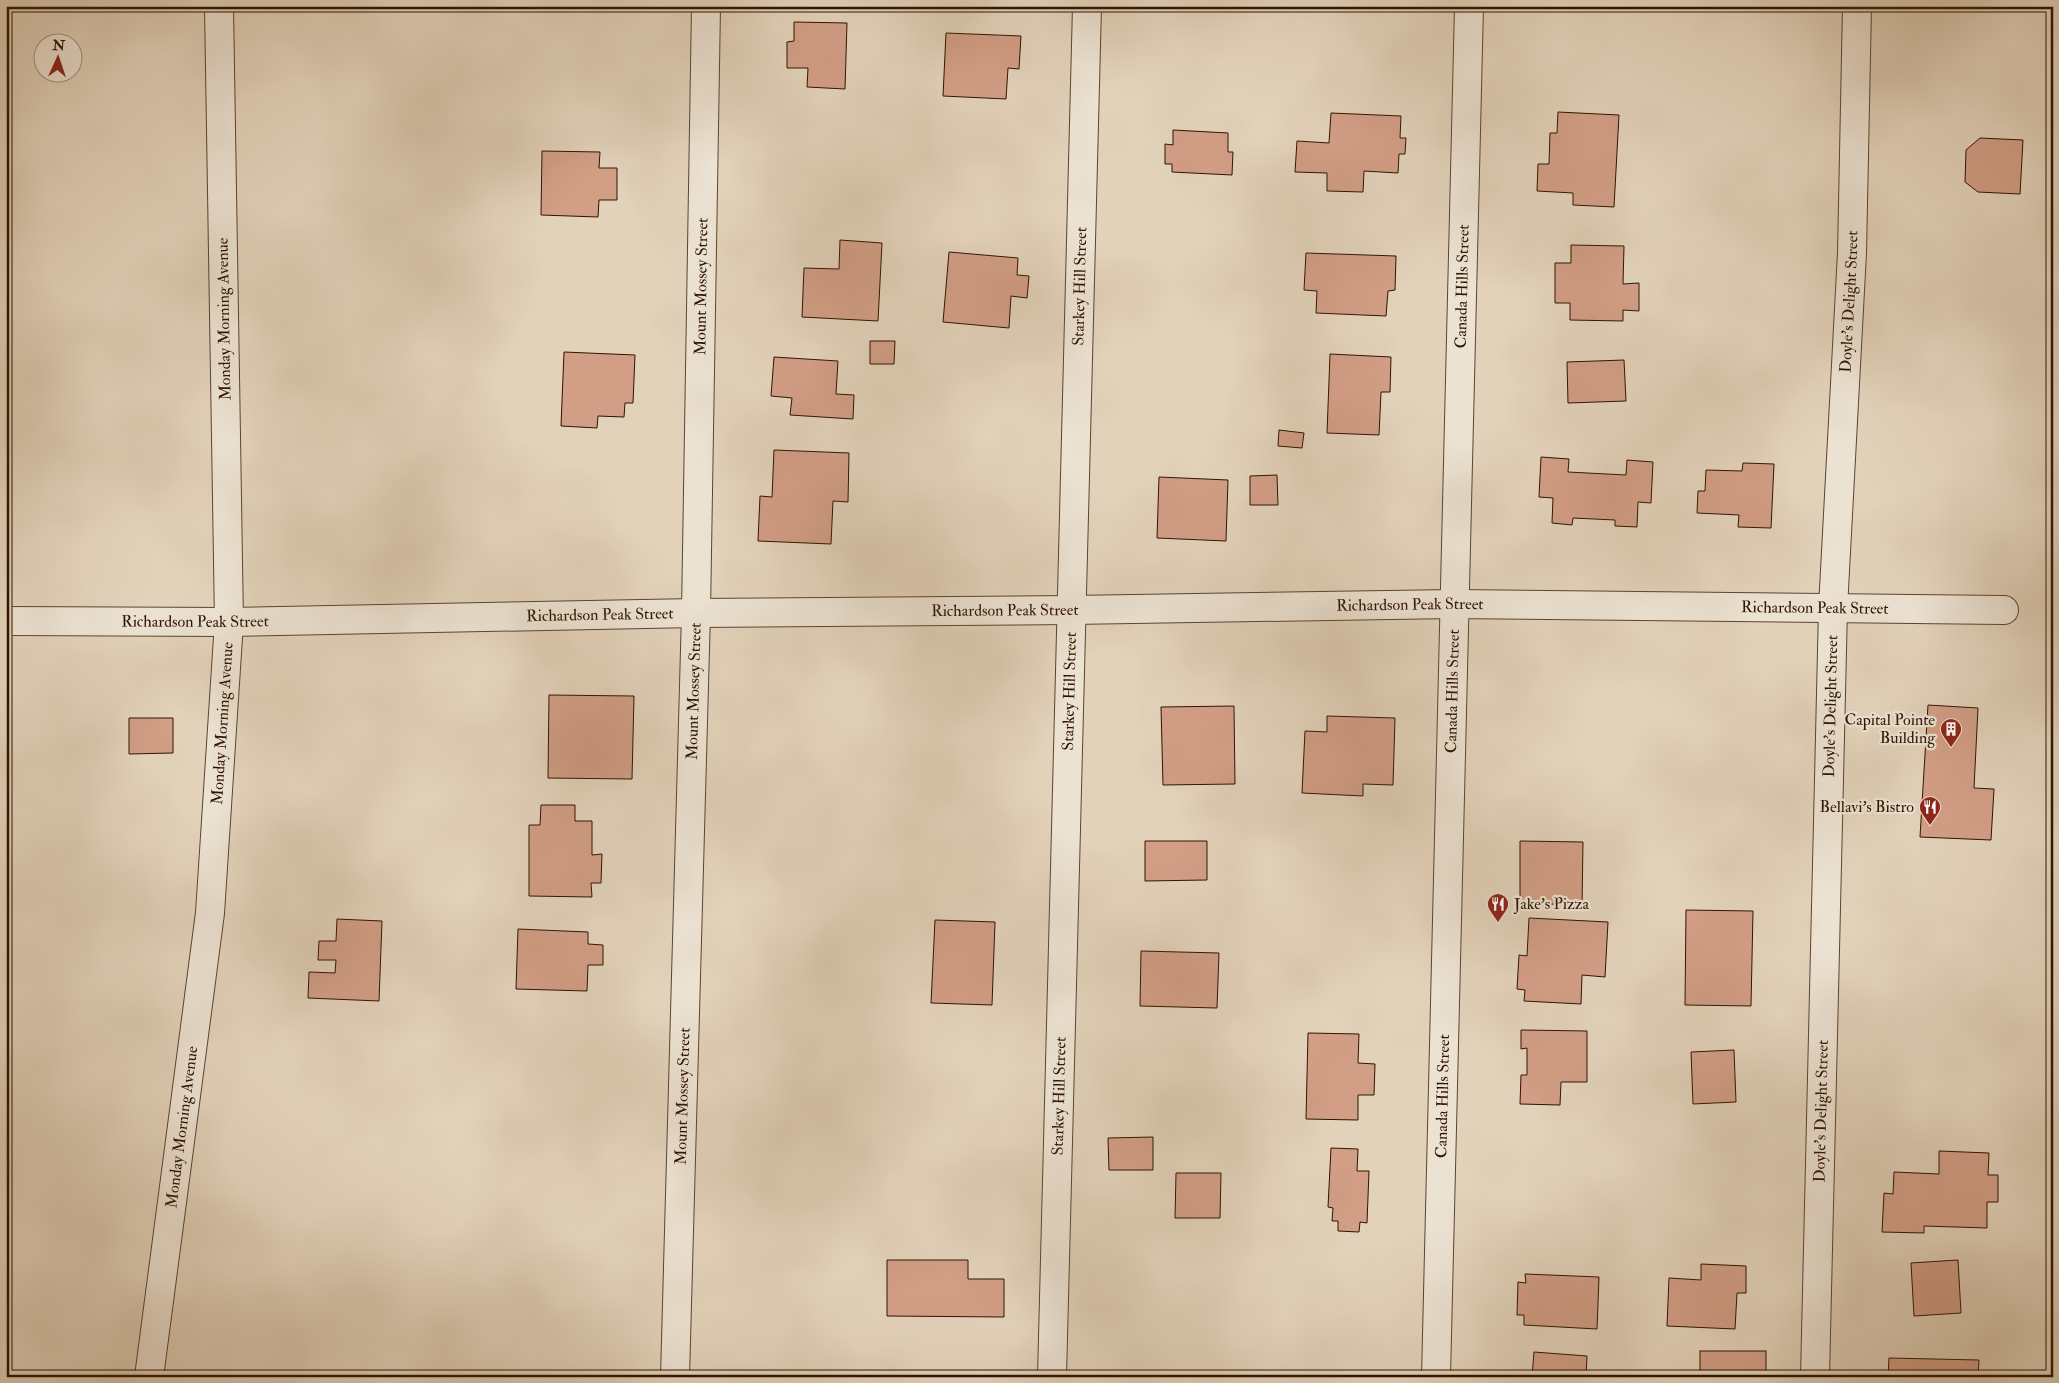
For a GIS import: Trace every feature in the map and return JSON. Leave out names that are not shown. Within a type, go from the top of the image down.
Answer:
[{"type":"street","name":"Monday Morning Avenue","points":[[149,1377],[210,913],[229,622],[219,6]]},
{"type":"street","name":"Mount Mossey Street","points":[[676,1377],[696,613],[706,6]]},
{"type":"street","name":"Starkey Hill Street","points":[[1052,1377],[1087,6]]},
{"type":"street","name":"Canada Hills Street","points":[[1436,1377],[1453,604],[1469,6]]},
{"type":"street","name":"Doyle's Delight Street","points":[[1815,1377],[1833,608],[1852,253],[1857,6]]},
{"type":"street","name":"Richardson Peak Street","points":[[6,621],[229,622],[696,613],[1453,604],[2004,610]]},
{"type":"building","points":[[917,6],[995,6],[995,10]]},
{"type":"building","points":[[794,22],[847,23],[845,89],[807,87],[808,68],[787,68],[787,42],[794,41]]},
{"type":"building","points":[[946,33],[1021,36],[1019,69],[1008,68],[1006,99],[943,96]]},
{"type":"building","points":[[1558,112],[1619,115],[1614,207],[1573,205],[1573,193],[1537,191],[1538,164],[1549,164],[1550,133],[1557,133]]},
{"type":"building","points":[[1331,113],[1401,116],[1400,138],[1406,138],[1405,154],[1399,154],[1398,173],[1364,171],[1363,192],[1327,191],[1327,173],[1295,172],[1297,141],[1329,143]]},
{"type":"building","points":[[1173,130],[1228,133],[1228,152],[1233,152],[1232,175],[1172,172],[1172,164],[1165,164],[1165,144],[1173,145]]},
{"type":"building","points":[[1980,138],[2023,140],[2020,194],[1978,192],[1965,182],[1966,150]]},
{"type":"building","points":[[542,151],[600,152],[599,168],[617,168],[617,200],[599,200],[598,217],[541,215]]},
{"type":"building","points":[[840,240],[882,243],[878,321],[802,317],[804,268],[839,269]]},
{"type":"building","points":[[1571,245],[1624,246],[1623,284],[1639,283],[1639,311],[1623,310],[1623,321],[1570,320],[1570,303],[1555,303],[1555,263],[1571,263]]},
{"type":"building","points":[[949,252],[1018,258],[1017,275],[1029,276],[1027,298],[1011,296],[1009,328],[943,322]]},
{"type":"building","points":[[1306,253],[1396,256],[1395,290],[1388,291],[1386,316],[1316,313],[1317,291],[1304,290]]},
{"type":"building","points":[[870,341],[895,341],[894,364],[870,364]]},
{"type":"building","points":[[564,352],[635,355],[633,403],[625,403],[624,417],[598,416],[597,428],[561,426]]},
{"type":"building","points":[[1330,354],[1391,357],[1390,392],[1381,392],[1379,435],[1327,433]]},
{"type":"building","points":[[774,357],[838,361],[836,394],[854,395],[853,419],[790,415],[792,398],[771,396]]},
{"type":"building","points":[[1624,360],[1626,401],[1568,403],[1567,362]]},
{"type":"building","points":[[1279,430],[1304,433],[1302,448],[1278,446]]},
{"type":"building","points":[[774,450],[849,453],[848,502],[833,501],[831,544],[758,541],[760,496],[772,497]]},
{"type":"building","points":[[1541,457],[1569,459],[1568,472],[1626,475],[1627,460],[1653,462],[1651,503],[1638,502],[1637,527],[1615,526],[1615,520],[1573,518],[1572,525],[1552,523],[1553,498],[1539,497]]},
{"type":"building","points":[[1743,463],[1774,464],[1771,528],[1738,527],[1739,515],[1697,513],[1698,491],[1705,491],[1706,470],[1742,471]]},
{"type":"building","points":[[1277,475],[1278,505],[1250,505],[1250,476]]},
{"type":"building","points":[[1159,477],[1228,480],[1226,541],[1157,538]]},
{"type":"building","points":[[549,695],[634,696],[632,779],[548,778]]},
{"type":"building","name":"Capital Pointe Building","points":[[1928,705],[1978,708],[1974,788],[1994,789],[1991,840],[1920,837]]},
{"type":"building","points":[[1234,706],[1235,784],[1163,785],[1161,707]]},
{"type":"building","points":[[1327,716],[1395,718],[1393,785],[1363,784],[1363,796],[1302,793],[1305,731],[1327,732]]},
{"type":"building","points":[[129,718],[173,718],[173,753],[129,754]]},
{"type":"building","points":[[541,805],[575,805],[575,821],[592,821],[592,855],[602,854],[601,883],[591,883],[592,897],[529,896],[529,825],[540,825]]},
{"type":"building","points":[[1145,841],[1207,841],[1207,880],[1145,881]]},
{"type":"building","points":[[1520,841],[1583,842],[1582,905],[1520,903]]},
{"type":"building","points":[[1686,910],[1753,911],[1751,1006],[1685,1005]]},
{"type":"building","points":[[1529,918],[1608,922],[1605,977],[1582,975],[1581,1004],[1524,1001],[1525,990],[1517,989],[1519,955],[1527,956]]},
{"type":"building","points":[[337,919],[382,921],[379,1001],[308,998],[309,972],[335,973],[336,960],[318,960],[319,941],[336,941]]},
{"type":"building","points":[[935,920],[995,922],[992,1005],[931,1003]]},
{"type":"building","points":[[518,929],[588,932],[588,944],[603,945],[603,965],[588,965],[587,991],[516,989]]},
{"type":"building","points":[[1141,951],[1219,953],[1217,1008],[1140,1006]]},
{"type":"building","points":[[1521,1030],[1587,1031],[1587,1082],[1561,1082],[1560,1105],[1520,1104],[1521,1075],[1527,1075],[1527,1048],[1521,1049]]},
{"type":"building","points":[[1308,1033],[1359,1034],[1358,1063],[1375,1064],[1374,1095],[1358,1095],[1358,1120],[1306,1119]]},
{"type":"building","points":[[1734,1050],[1736,1102],[1693,1104],[1691,1052]]},
{"type":"building","points":[[1153,1137],[1153,1170],[1109,1170],[1108,1138]]},
{"type":"building","points":[[1331,1148],[1358,1149],[1357,1171],[1369,1171],[1367,1223],[1360,1222],[1359,1232],[1338,1231],[1338,1221],[1332,1221],[1333,1208],[1328,1207]]},
{"type":"building","points":[[1939,1151],[1989,1153],[1988,1175],[1998,1175],[1998,1202],[1987,1202],[1987,1228],[1924,1226],[1924,1233],[1882,1232],[1884,1193],[1893,1194],[1894,1172],[1939,1174]]},
{"type":"building","points":[[1176,1173],[1221,1173],[1220,1218],[1175,1218]]},
{"type":"building","points":[[887,1260],[968,1260],[968,1279],[1004,1279],[1004,1317],[887,1316]]},
{"type":"building","points":[[1958,1260],[1961,1313],[1914,1316],[1911,1263]]},
{"type":"building","points":[[1701,1264],[1746,1266],[1746,1293],[1737,1293],[1735,1329],[1667,1326],[1669,1278],[1701,1280]]},
{"type":"building","points":[[1525,1274],[1599,1277],[1597,1329],[1524,1325],[1524,1315],[1517,1315],[1518,1282],[1526,1283]]},
{"type":"building","points":[[1700,1351],[1766,1351],[1766,1377],[1700,1377]]},
{"type":"building","points":[[1534,1352],[1587,1356],[1586,1377],[1532,1377]]},
{"type":"building","points":[[1889,1358],[1979,1360],[1978,1377],[1888,1377]]},
{"type":"place","name":"Capital Pointe Building","points":[[1951,748]]},
{"type":"place","name":"Bellavi's Bistro","points":[[1930,826]]},
{"type":"place","name":"Jake's Pizza","points":[[1498,923]]}]
